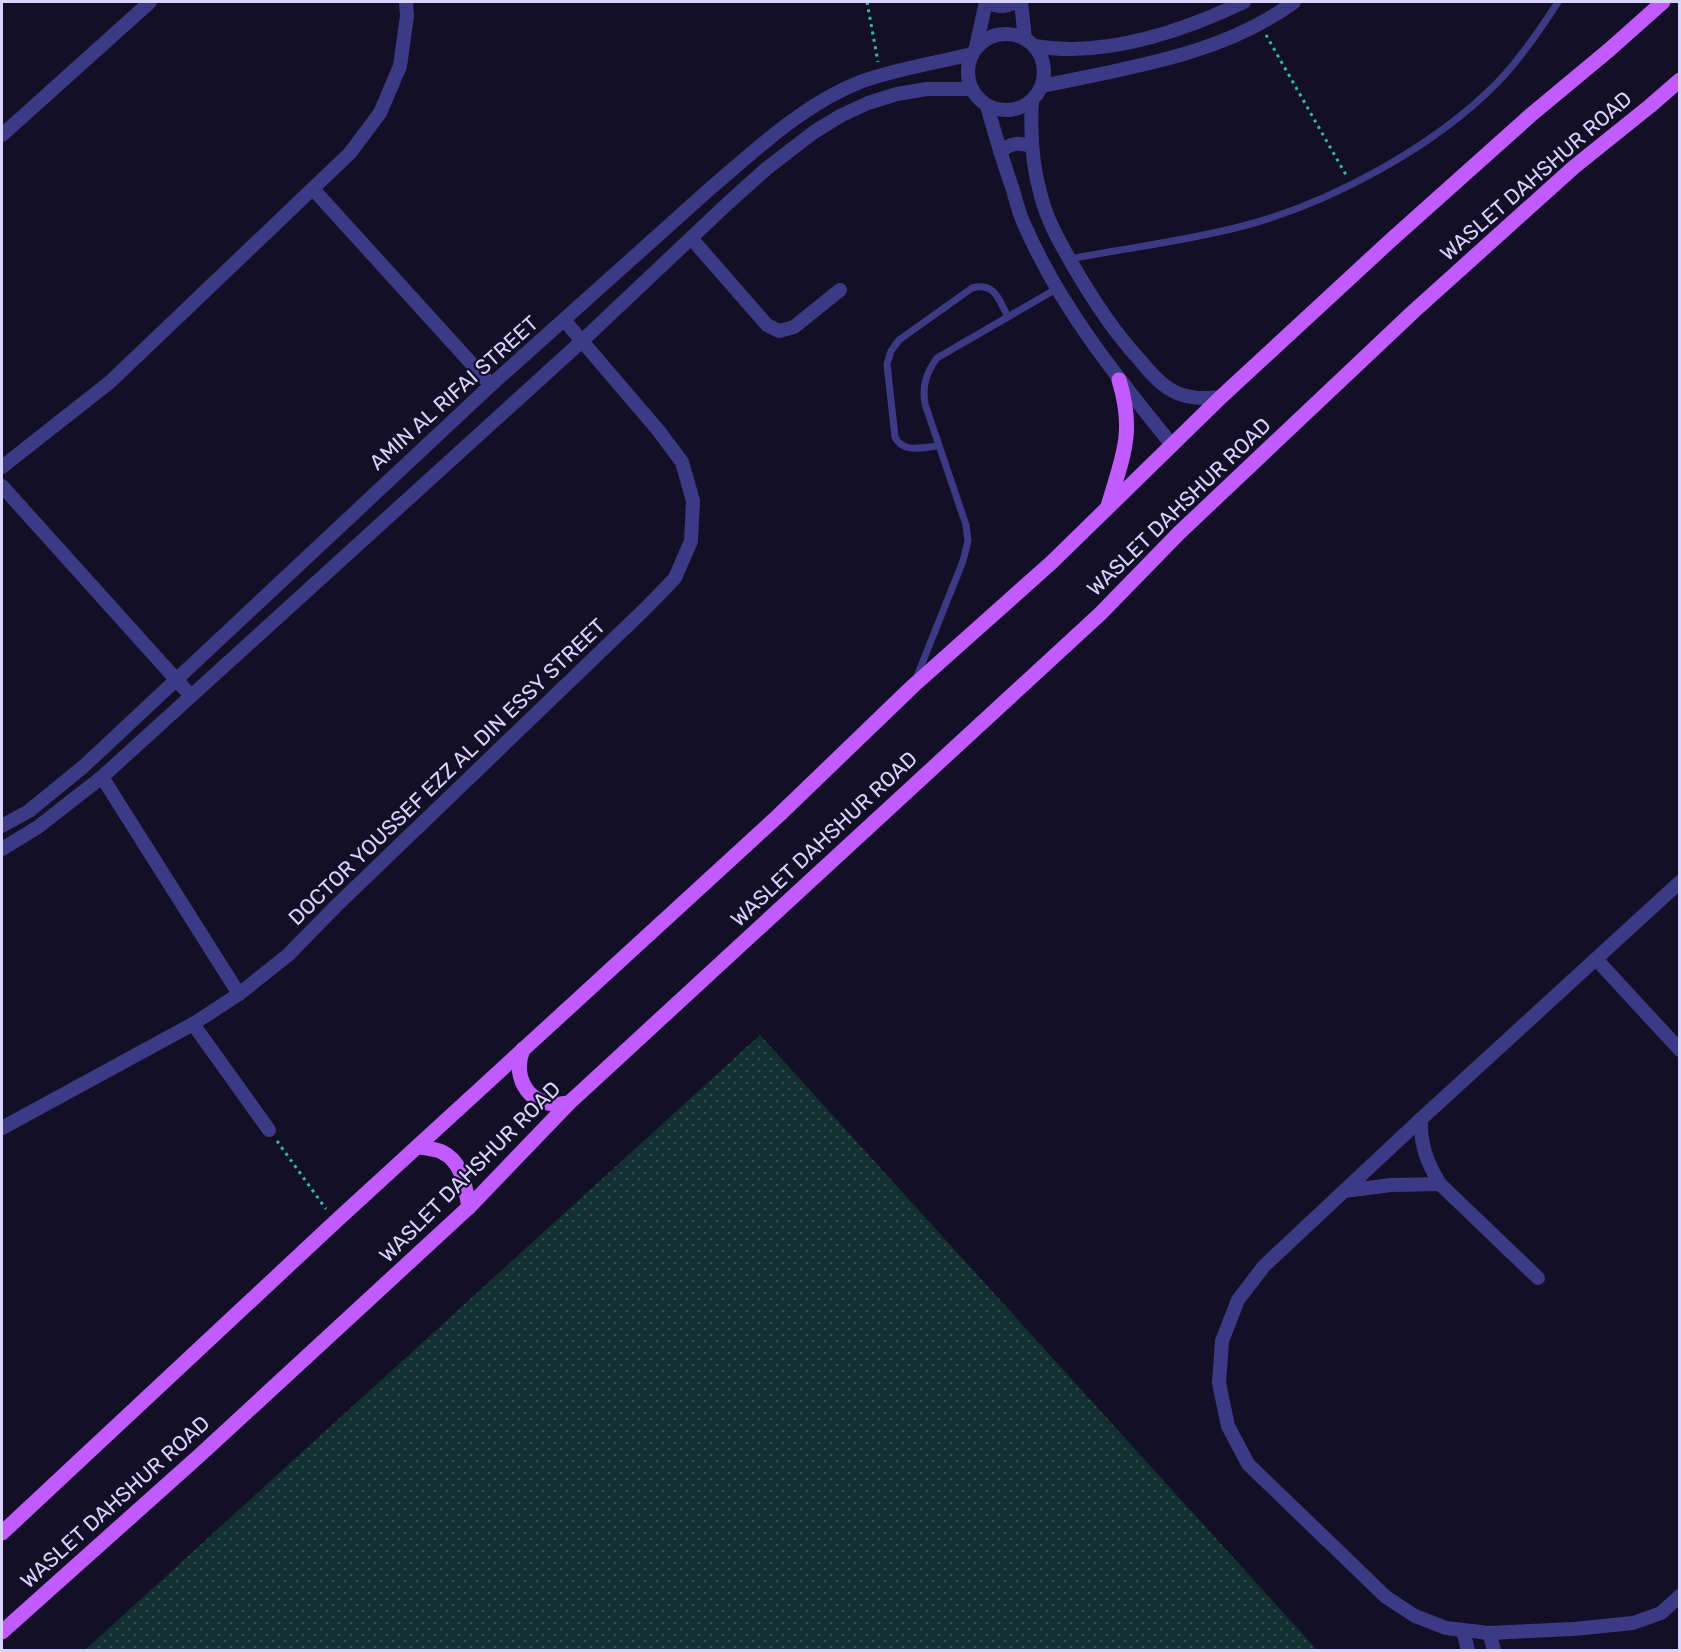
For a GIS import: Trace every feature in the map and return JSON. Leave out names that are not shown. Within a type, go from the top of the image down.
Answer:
[{"type":"main road","points":[[2,1533],[335,1222],[778,816],[913,687],[1052,562],[1221,398],[1391,240],[1532,114],[1663,2]]},
{"type":"main road","name":"WASLET DAHSHUR ROAD","points":[[2,1632],[200,1455],[469,1207],[569,1103],[1100,614],[1179,533],[1414,311],[1574,167],[1680,80]]},
{"type":"main road","points":[[1107,510],[1124,456],[1127,437],[1125,399],[1119,380]]},
{"type":"main road","points":[[523,1049],[518,1061],[521,1082],[534,1098],[554,1104],[569,1103]]},
{"type":"main road","points":[[419,1147],[443,1152],[457,1164],[464,1180],[469,1207]]},
{"type":"street","points":[[2,133],[150,2]]},
{"type":"street","points":[[2,466],[110,382],[350,153],[380,113],[400,66],[407,16],[406,2]]},
{"type":"street","points":[[1015,2],[1004,6],[995,6],[986,2],[974,51],[968,65],[971,89],[978,99],[998,110],[1010,111],[1022,108],[1032,101],[1042,86],[1044,65],[1040,55],[1029,42],[1021,2]]},
{"type":"street","points":[[974,51],[984,40],[1004,34],[1015,35],[1055,50],[1076,50],[1138,40],[1178,29],[1217,15],[1244,2]]},
{"type":"street","points":[[1042,86],[1154,62],[1208,46],[1259,23],[1294,2]]},
{"type":"street","name":"AMIN AL RIFAI STREET","points":[[2,826],[29,812],[84,766],[491,385],[713,186],[803,113],[860,82],[974,51]]},
{"type":"street","points":[[2,849],[38,827],[102,777],[582,341],[766,170],[814,132],[868,103],[897,94],[927,89],[971,89]]},
{"type":"street","points":[[1032,101],[1031,146],[1041,197],[1050,222],[1088,292],[1116,334],[1155,378],[1169,389],[1186,396],[1203,399],[1221,398]]},
{"type":"street","points":[[987,106],[1023,222],[1037,252],[1096,350],[1172,445]]},
{"type":"street","points":[[1000,152],[1014,143],[1031,146]]},
{"type":"street","points":[[314,189],[491,385]]},
{"type":"street","points":[[692,238],[767,325],[779,331],[794,327],[840,290]]},
{"type":"street","name":"DOCTOR YOUSSEF EZZ AL DIN ESSY STREET","points":[[2,1128],[193,1024],[239,994],[288,955],[675,578],[691,541],[693,501],[682,462],[658,430],[564,320]]},
{"type":"street","points":[[1096,350],[1116,334]]},
{"type":"street","points":[[2,486],[191,696]]},
{"type":"street","points":[[102,777],[239,994]]},
{"type":"street","points":[[29,812],[38,827]]},
{"type":"street","points":[[1680,882],[1264,1266],[1238,1300],[1222,1341],[1219,1383],[1228,1426],[1248,1464],[1386,1597],[1415,1616],[1446,1628],[1463,1631],[1489,1633],[1574,1629],[1634,1623],[1661,1613],[1680,1596]]},
{"type":"street","points":[[1596,959],[1680,1050]]},
{"type":"street","points":[[193,1024],[269,1130]]},
{"type":"street","points":[[1421,1119],[1420,1135],[1424,1152],[1430,1169],[1440,1184],[1538,1278]]},
{"type":"street","points":[[1344,1191],[1391,1185],[1440,1184]]},
{"type":"street","points":[[1463,1631],[1468,1650]]},
{"type":"street","points":[[1489,1633],[1494,1650]]},
{"type":"lane","points":[[1069,259],[1242,226],[1277,216],[1352,184],[1429,138],[1477,102],[1518,59],[1558,2]]},
{"type":"lane","points":[[939,446],[908,448],[900,446],[897,442],[887,370],[891,351],[899,340],[972,288],[979,286],[994,291],[1008,317]]},
{"type":"lane","points":[[913,687],[963,561],[968,541],[966,525],[925,404],[923,394],[926,375],[937,358],[1058,288]]},
{"type":"path","points":[[867,2],[880,76]]},
{"type":"path","points":[[1259,23],[1352,184]]},
{"type":"path","points":[[269,1130],[335,1222]]},
{"type":"green space","points":[[760,1035],[1317,1650],[85,1650]]}]
